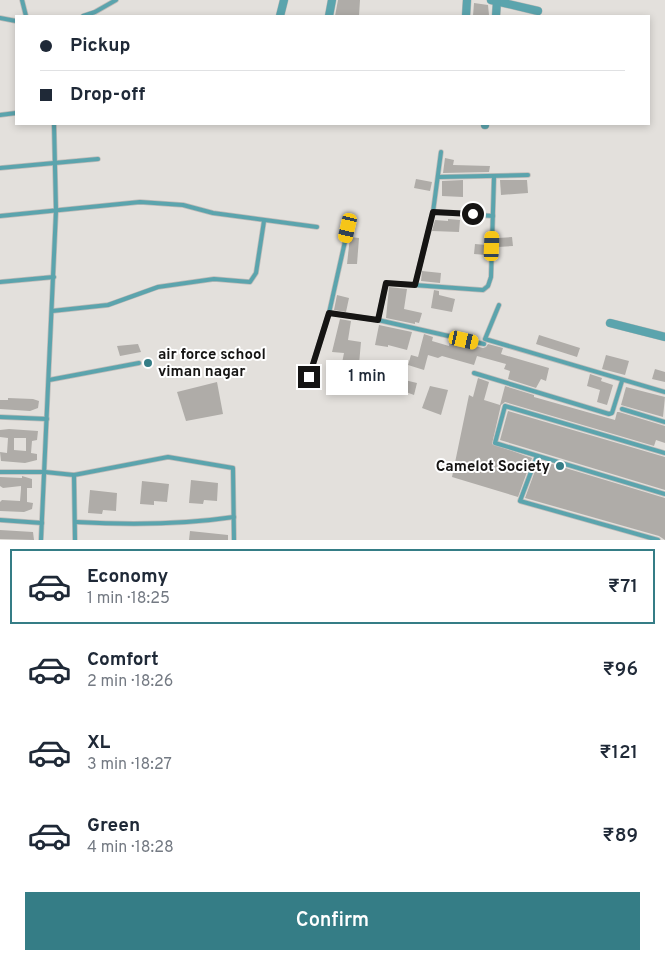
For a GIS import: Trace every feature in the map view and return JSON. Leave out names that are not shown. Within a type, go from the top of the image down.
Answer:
[{"type":"street","points":[[280,15],[284,0]]},
{"type":"street","points":[[329,15],[332,0]]},
{"type":"street","points":[[466,15],[467,0]]},
{"type":"street","points":[[496,15],[494,1],[538,11]]},
{"type":"street","points":[[610,323],[665,337]]},
{"type":"lane","points":[[22,0],[26,15]]},
{"type":"lane","points":[[86,15],[116,0]]},
{"type":"lane","points":[[0,18],[15,21]]},
{"type":"lane","points":[[0,115],[15,113]]},
{"type":"lane","points":[[42,540],[56,211],[54,125]]},
{"type":"lane","points":[[415,285],[433,212],[441,152]]},
{"type":"lane","points":[[0,168],[98,159]]},
{"type":"lane","points":[[438,177],[528,175]]},
{"type":"lane","points":[[378,320],[386,283],[483,290],[488,286],[494,177]]},
{"type":"lane","points":[[0,216],[140,202],[183,204],[213,213],[317,227]]},
{"type":"lane","points":[[433,212],[493,216]]},
{"type":"lane","points":[[52,311],[108,304],[158,287],[214,279],[250,282],[256,272],[264,221]]},
{"type":"lane","points":[[309,377],[329,313],[348,228]]},
{"type":"lane","points":[[0,282],[54,277]]},
{"type":"lane","points":[[499,305],[485,339],[622,381],[665,392]]},
{"type":"lane","points":[[329,313],[378,320],[484,344]]},
{"type":"lane","points":[[49,380],[139,363]]},
{"type":"lane","points":[[474,373],[610,414],[612,413],[622,381]]},
{"type":"lane","points":[[665,453],[504,406],[495,444],[665,494]]},
{"type":"lane","points":[[622,409],[665,422]]},
{"type":"lane","points":[[0,417],[47,419]]},
{"type":"lane","points":[[537,456],[520,501],[658,540]]},
{"type":"lane","points":[[0,472],[45,472],[74,475],[168,458],[233,468],[234,540]]},
{"type":"lane","points":[[74,475],[75,540]]},
{"type":"lane","points":[[76,522],[140,526],[187,524],[234,517]]},
{"type":"lane","points":[[0,520],[42,522]]},
{"type":"building","points":[[338,0],[360,0],[359,15],[335,15]]},
{"type":"building","points":[[474,3],[488,5],[489,15],[473,15]]},
{"type":"building","points":[[445,158],[454,160],[453,165],[490,166],[489,172],[443,173]]},
{"type":"building","points":[[416,179],[432,182],[430,191],[414,188]]},
{"type":"building","points":[[463,180],[463,197],[442,196],[442,181]]},
{"type":"building","points":[[500,180],[527,180],[528,193],[501,195]]},
{"type":"building","points":[[448,219],[460,220],[459,232],[432,231],[435,220],[448,221]]},
{"type":"building","points":[[350,237],[359,238],[357,264],[347,264]]},
{"type":"building","points":[[512,237],[513,246],[498,247],[498,238]]},
{"type":"building","points":[[475,244],[487,245],[486,255],[474,254]]},
{"type":"building","points":[[422,271],[441,273],[440,283],[421,281]]},
{"type":"building","points":[[389,287],[407,289],[404,309],[422,313],[419,323],[415,322],[415,324],[386,318]]},
{"type":"building","points":[[434,290],[439,291],[439,295],[455,299],[452,312],[431,308]]},
{"type":"building","points":[[337,295],[349,298],[346,312],[334,310]]},
{"type":"building","points":[[340,319],[351,321],[348,340],[361,342],[359,364],[388,376],[417,383],[414,395],[368,378],[364,392],[357,391],[358,388],[338,383],[344,353],[332,352]]},
{"type":"building","points":[[379,325],[412,332],[407,350],[388,345],[388,347],[375,345]]},
{"type":"building","points":[[424,334],[433,337],[432,341],[449,346],[450,340],[483,348],[488,344],[503,348],[501,354],[549,368],[546,381],[541,379],[536,388],[508,379],[510,371],[504,369],[506,364],[477,356],[474,365],[442,356],[438,358],[428,355],[424,370],[408,365],[411,355],[418,357]]},
{"type":"building","points":[[539,335],[580,348],[577,357],[536,344]]},
{"type":"building","points":[[138,344],[141,352],[120,356],[117,346]]},
{"type":"building","points":[[606,355],[629,361],[625,375],[602,369]]},
{"type":"building","points":[[655,369],[665,372],[665,382],[652,379]]},
{"type":"building","points":[[590,374],[602,378],[601,381],[613,385],[607,405],[597,402],[600,390],[587,386]]},
{"type":"building","points":[[478,378],[489,382],[484,400],[500,405],[505,386],[534,395],[534,397],[615,420],[617,412],[619,412],[665,426],[665,443],[656,440],[654,446],[505,402],[501,405],[492,444],[532,458],[518,497],[452,477],[469,395],[473,397]]},
{"type":"building","points":[[217,382],[223,414],[186,421],[177,392]]},
{"type":"building","points":[[430,386],[448,390],[441,415],[422,408]]},
{"type":"building","points":[[626,387],[665,397],[663,417],[621,405]]},
{"type":"building","points":[[8,398],[39,401],[38,408],[30,411],[0,409],[0,400],[8,400]]},
{"type":"building","points":[[508,411],[665,457],[665,490],[500,440]]},
{"type":"building","points":[[0,430],[38,431],[37,440],[32,441],[31,453],[37,454],[37,460],[25,463],[1,461],[0,452],[7,453],[8,438],[0,437]],"holes":[[[14,438],[26,438],[26,451],[14,450]]]},
{"type":"building","points":[[539,460],[665,498],[665,540],[659,536],[525,498]]},
{"type":"building","points":[[22,476],[32,479],[32,488],[27,488],[27,502],[33,503],[32,509],[24,512],[0,511],[0,502],[2,500],[20,501],[21,486],[3,488],[0,486],[0,477],[22,478]]},
{"type":"building","points":[[191,480],[218,483],[217,501],[204,500],[203,504],[189,503]]},
{"type":"building","points":[[142,481],[169,484],[167,502],[154,501],[154,505],[140,504]]},
{"type":"building","points":[[90,490],[117,493],[116,511],[103,510],[102,514],[88,513]]},
{"type":"building","points":[[0,530],[33,532],[34,540],[0,539]]},
{"type":"building","points":[[190,531],[228,535],[228,540],[189,540]]},
{"type":"place","name":"air force school viman nagar","points":[[148,363]]},
{"type":"place","name":"Camelot Society","points":[[560,466]]},
{"type":"route","points":[[309,377],[329,313],[378,320],[386,283],[415,285],[433,212],[473,214]]}]
